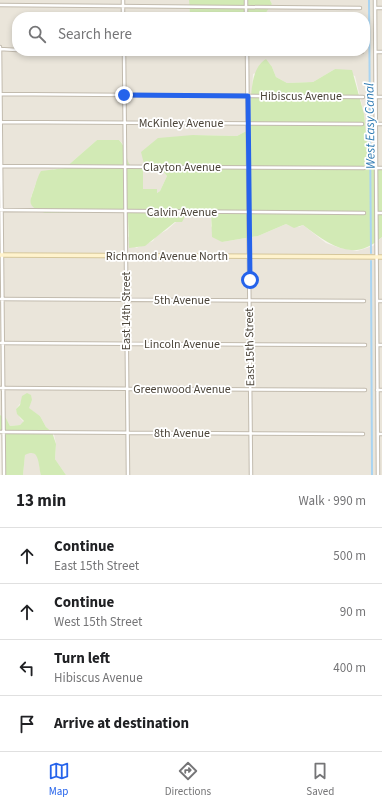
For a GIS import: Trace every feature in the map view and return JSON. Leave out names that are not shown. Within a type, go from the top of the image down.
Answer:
[{"type":"street","points":[[123,0],[123,12]]},
{"type":"street","points":[[246,0],[246,12]]},
{"type":"street","points":[[375,0],[378,475]]},
{"type":"street","points":[[0,5],[360,8]]},
{"type":"street","points":[[375,8],[382,8]]},
{"type":"street","points":[[4,475],[1,299],[0,48],[12,49]]},
{"type":"street","points":[[376,52],[382,52]]},
{"type":"street","name":"East 14th Street","points":[[124,56],[128,475]]},
{"type":"street","name":"East 15th Street","points":[[247,56],[251,475]]},
{"type":"street","name":"Hibiscus Avenue","points":[[0,94],[363,96]]},
{"type":"street","points":[[376,97],[382,97]]},
{"type":"street","name":"McKinley Avenue","points":[[0,122],[362,124]]},
{"type":"street","points":[[376,124],[382,124]]},
{"type":"street","name":"Clayton Avenue","points":[[1,166],[364,168]]},
{"type":"street","points":[[377,168],[382,168]]},
{"type":"street","name":"Calvin Avenue","points":[[1,210],[364,212]]},
{"type":"street","points":[[377,213],[382,213]]},
{"type":"street","name":"Richmond Avenue North","points":[[1,255],[382,257]]},
{"type":"street","name":"5th Avenue","points":[[1,299],[364,301]]},
{"type":"street","points":[[377,301],[382,301]]},
{"type":"street","name":"Lincoln Avenue","points":[[2,343],[365,345]]},
{"type":"street","points":[[377,345],[382,346]]},
{"type":"street","name":"Greenwood Avenue","points":[[2,388],[365,390]]},
{"type":"street","name":"8th Avenue","points":[[0,432],[363,434]]},
{"type":"shaded area","points":[[0,0],[189,0],[190,12],[12,12],[12,56],[370,56],[370,12],[266,12],[272,4],[270,0],[382,0],[382,168],[374,165],[368,154],[364,114],[355,76],[335,69],[313,82],[287,83],[276,77],[272,67],[253,74],[250,129],[237,136],[193,135],[162,170],[167,176],[160,191],[157,193],[156,189],[142,189],[140,169],[132,168],[127,163],[125,146],[119,140],[97,140],[65,168],[54,169],[36,183],[31,197],[31,205],[126,211],[128,216],[128,236],[136,248],[153,241],[156,236],[167,230],[186,213],[211,213],[211,226],[222,242],[258,236],[286,224],[299,227],[303,225],[326,243],[340,248],[357,251],[373,246],[382,237],[382,256],[0,254]]},
{"type":"shaded area","points":[[0,256],[382,258],[382,475],[66,475],[55,459],[56,444],[54,434],[46,427],[40,416],[28,408],[32,400],[22,401],[16,409],[20,418],[24,422],[20,425],[10,426],[6,418],[0,415]]},
{"type":"shaded area","points":[[30,452],[34,453],[38,457],[41,475],[23,475],[25,454]]},
{"type":"green space","points":[[189,0],[270,0],[272,4],[266,12],[190,12]]},
{"type":"green space","points":[[266,59],[272,67],[276,77],[287,83],[313,82],[335,69],[352,70],[364,114],[368,154],[374,165],[382,168],[382,237],[371,245],[361,249],[351,250],[341,248],[322,239],[303,225],[294,228],[286,224],[258,236],[222,242],[212,237],[211,213],[187,213],[182,222],[175,222],[145,246],[129,248],[128,216],[126,211],[45,213],[32,206],[32,196],[41,171],[65,168],[97,140],[119,140],[123,145],[127,159],[131,166],[143,169],[143,189],[157,189],[157,193],[160,191],[167,176],[162,170],[145,168],[141,152],[158,138],[193,135],[237,136],[250,129],[253,80],[260,64]]},
{"type":"green space","points":[[27,393],[31,395],[32,400],[29,408],[40,416],[46,427],[52,432],[56,444],[55,459],[66,475],[41,475],[38,458],[33,453],[30,453],[25,455],[23,475],[4,475],[3,432],[0,430],[0,415],[6,418],[10,426],[20,425],[24,421],[17,414],[16,409],[20,405],[22,396]]},
{"type":"waterway","name":"West Easy Canal","points":[[369,0],[369,12]]},
{"type":"waterway","name":"West Easy Canal","points":[[369,56],[371,253]]},
{"type":"waterway","name":"West Easy Canal","points":[[371,261],[372,475]]},
{"type":"route","points":[[124,95],[248,96],[250,280]]}]
